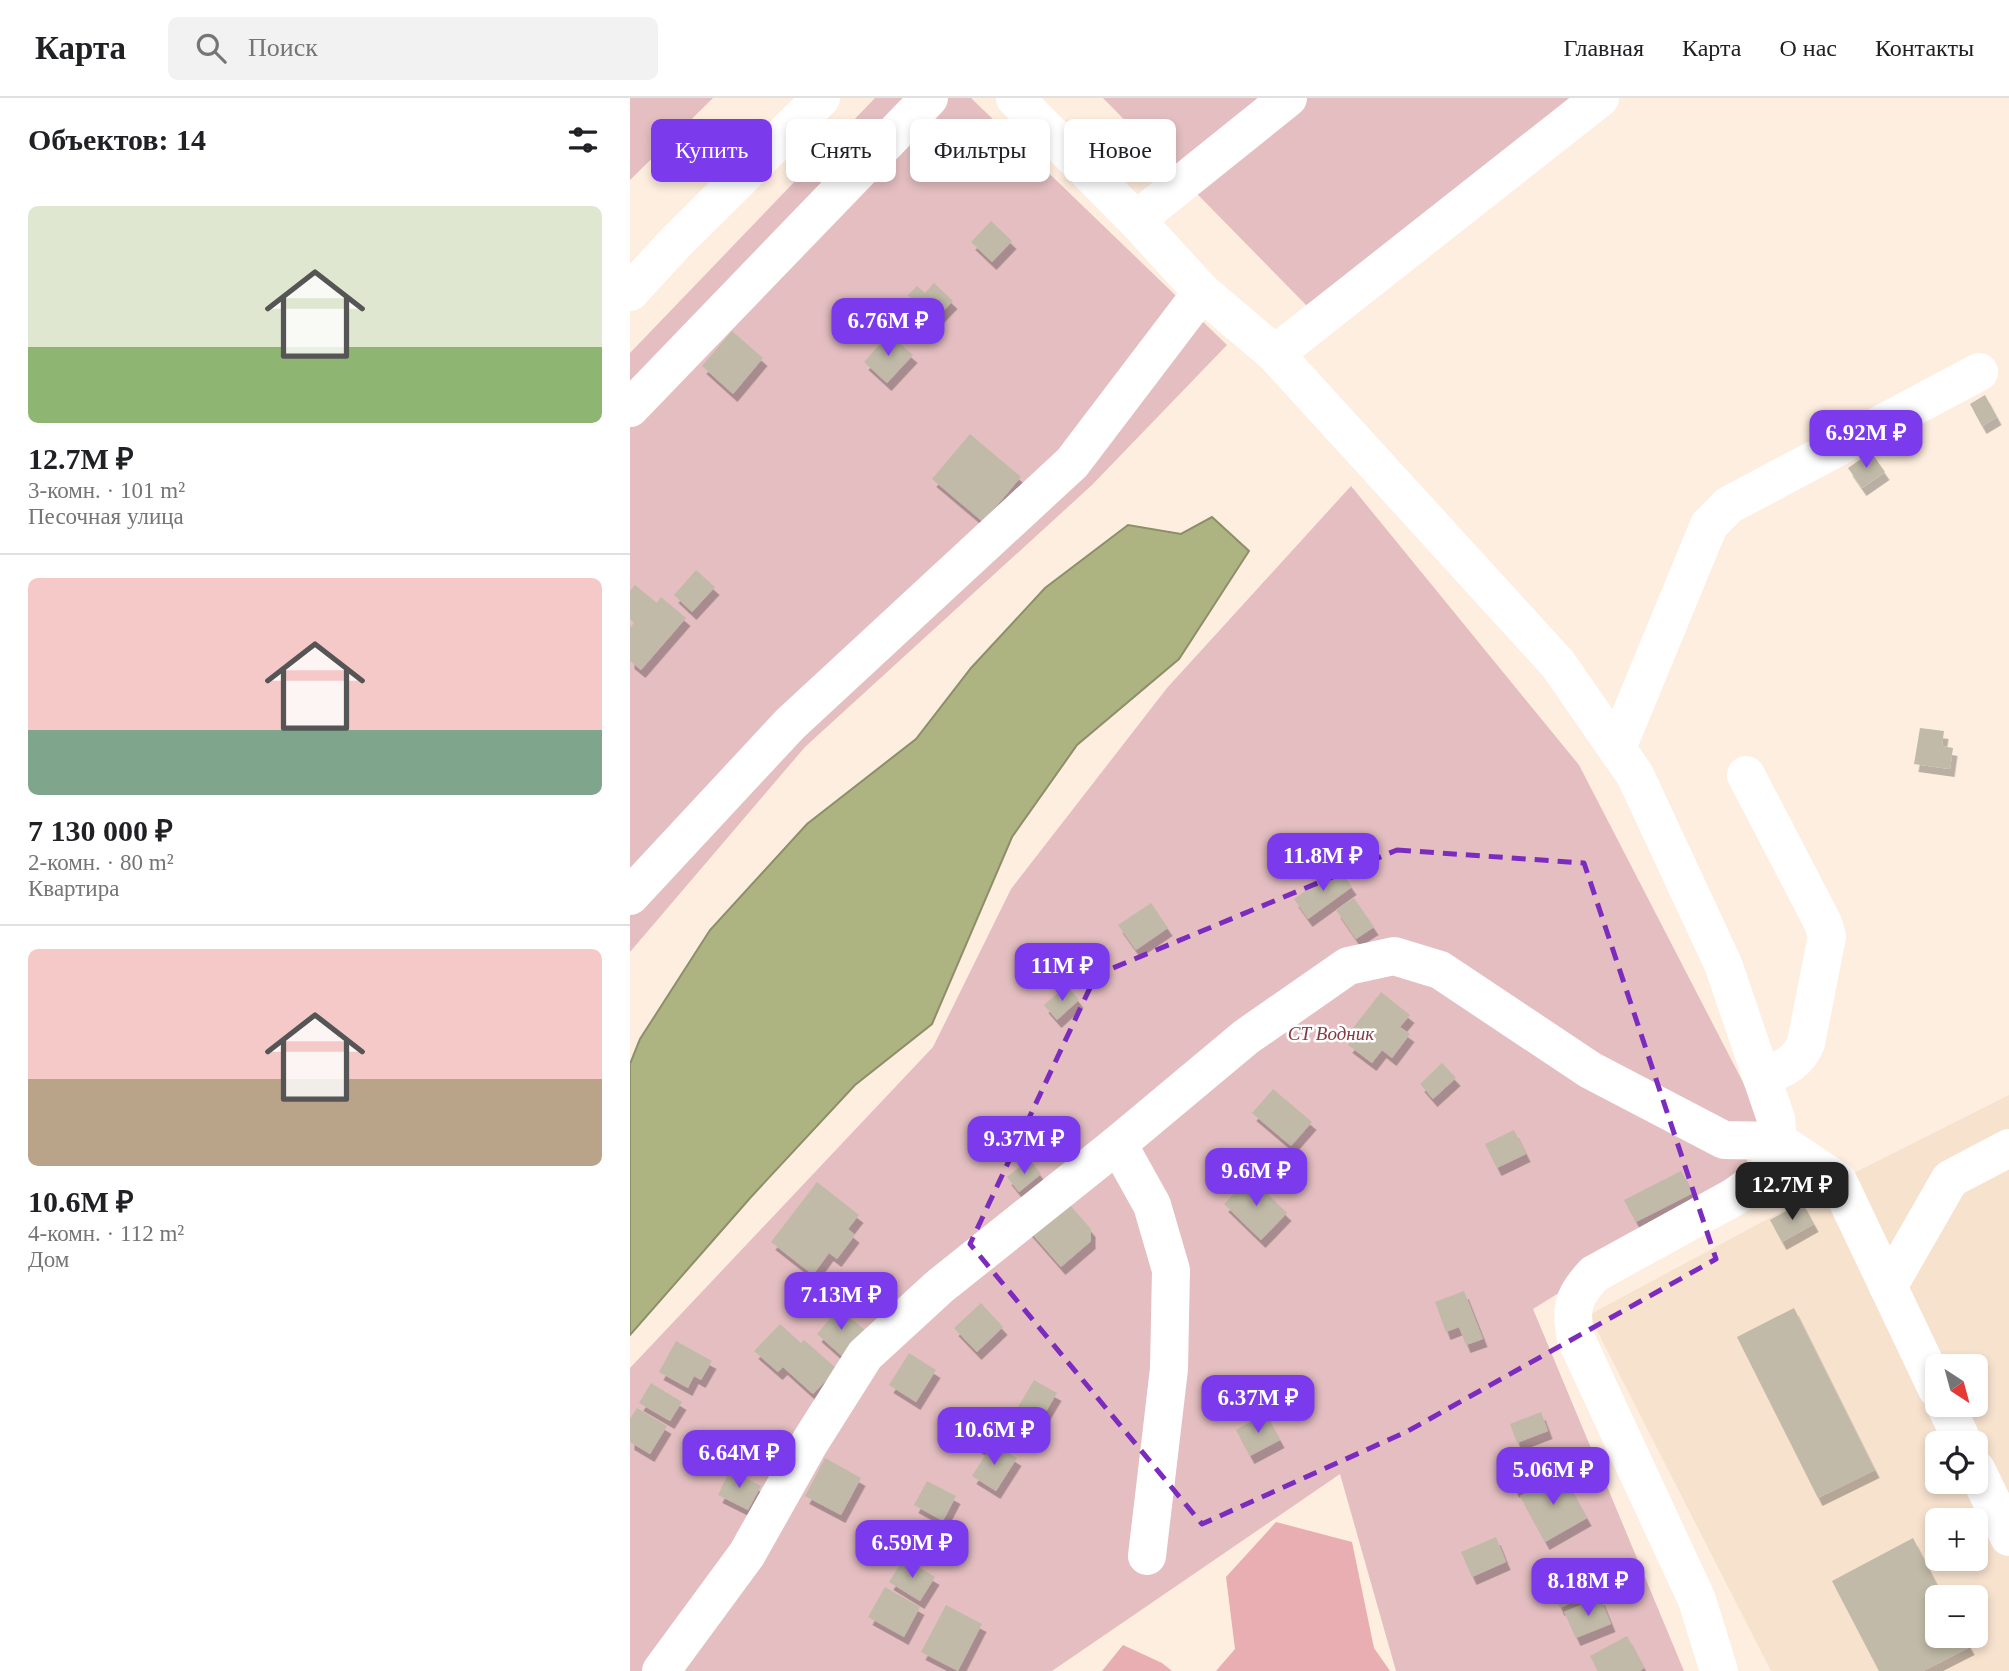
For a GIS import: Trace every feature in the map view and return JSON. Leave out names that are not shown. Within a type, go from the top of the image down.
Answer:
[{"type":"street","points":[[630,292],[821,98]]},
{"type":"street","points":[[630,408],[929,98]]},
{"type":"street","points":[[1015,98],[1136,220],[1202,292],[1275,354],[1558,664],[1635,775],[1723,964],[1776,1119],[1778,1141],[1775,1158],[1766,1174],[1752,1185],[1594,1274],[1582,1286],[1573,1302],[1572,1317],[1576,1339],[1697,1600],[1719,1671]]},
{"type":"street","points":[[1136,220],[1288,98]]},
{"type":"street","points":[[1275,354],[1600,98]]},
{"type":"street","points":[[630,897],[790,724],[1072,463],[1202,292]]},
{"type":"street","points":[[1616,748],[1709,525],[1729,505],[1979,372]]},
{"type":"street","points":[[1746,775],[1823,923],[1827,936],[1806,1043],[1801,1056],[1790,1065],[1762,1078]]},
{"type":"street","points":[[661,1671],[747,1554],[810,1442],[865,1355],[939,1287],[1118,1144],[1246,1037],[1348,966],[1394,956],[1440,970],[1590,1069],[1724,1140],[1778,1141],[1838,1181],[1925,1364]]},
{"type":"street","points":[[1118,1144],[1152,1205],[1171,1270],[1169,1369],[1147,1556]]},
{"type":"street","points":[[1888,1287],[1950,1179],[2009,1148]]},
{"type":"street","points":[[1988,1494],[2009,1537]]},
{"type":"highlighted area","points":[[1397,850],[1584,863],[1716,1259],[1408,1431],[1202,1524],[970,1244],[1096,975]]},
{"type":"shaded area","points":[[1212,517],[1249,551],[1179,659],[1077,745],[1012,837],[932,1024],[855,1085],[751,1197],[630,1335],[630,1064],[640,1039],[710,930],[807,824],[916,739],[971,668],[1045,588],[1128,525],[1181,534]]},
{"type":"shaded area","points":[[2009,1095],[2009,1671],[1771,1671],[1589,1315],[1838,1181]]},
{"type":"shaded area","points":[[1276,1522],[1352,1542],[1374,1648],[1390,1671],[1216,1671],[1235,1649],[1226,1577]]},
{"type":"shaded area","points":[[1123,1645],[1162,1663],[1172,1671],[1102,1671]]},
{"type":"green space","points":[[630,98],[713,98],[692,119],[651,119],[651,159],[630,180]]},
{"type":"green space","points":[[875,98],[971,98],[993,119],[910,119],[910,182],[1050,182],[1050,174],[1227,345],[1092,485],[805,747],[630,952],[630,353],[794,182],[896,182],[896,119],[855,119]]},
{"type":"green space","points":[[1103,98],[1603,98],[1313,312],[1176,172],[1176,119],[1124,119]]},
{"type":"green space","name":"СТ Водник","points":[[1351,486],[1579,765],[1762,1119],[1740,1180],[1533,1309],[1684,1671],[1396,1671],[1340,1474],[1052,1671],[630,1671],[630,1368],[933,1047],[1011,889],[1167,688]]},
{"type":"building","points":[[991,221],[1012,241],[992,262],[971,242]]},
{"type":"building","points":[[934,283],[953,301],[927,328],[905,308],[913,300],[908,295],[917,286],[925,293]]},
{"type":"building","points":[[732,331],[763,358],[733,394],[702,366]]},
{"type":"building","points":[[889,334],[913,355],[887,383],[864,362]]},
{"type":"building","points":[[1985,395],[1997,417],[1982,426],[1970,404]]},
{"type":"building","points":[[970,434],[1021,477],[983,522],[932,479]]},
{"type":"building","points":[[1871,452],[1885,472],[1862,488],[1848,468]]},
{"type":"building","points":[[696,570],[715,587],[692,612],[674,595]]},
{"type":"building","points":[[635,585],[657,603],[661,597],[686,618],[641,670],[630,661],[630,628],[634,623],[630,619],[630,591]]},
{"type":"building","points":[[1920,728],[1944,731],[1942,746],[1953,748],[1950,769],[1914,764]]},
{"type":"building","points":[[1338,867],[1352,887],[1308,919],[1294,899]]},
{"type":"building","points":[[1354,898],[1374,927],[1356,939],[1336,910]]},
{"type":"building","points":[[1151,903],[1168,928],[1136,950],[1118,925]]},
{"type":"building","points":[[1067,985],[1079,1000],[1057,1020],[1044,1005]]},
{"type":"building","points":[[1381,992],[1410,1015],[1400,1027],[1410,1034],[1392,1058],[1382,1050],[1372,1063],[1348,1045],[1358,1032],[1353,1028]]},
{"type":"building","points":[[1442,1063],[1456,1078],[1433,1099],[1420,1084]]},
{"type":"building","points":[[1273,1089],[1312,1122],[1291,1146],[1252,1113]]},
{"type":"building","points":[[1514,1130],[1526,1154],[1497,1168],[1485,1144]]},
{"type":"building","points":[[1029,1159],[1041,1174],[1019,1192],[1007,1177]]},
{"type":"building","points":[[1681,1171],[1693,1193],[1636,1222],[1624,1200]]},
{"type":"building","points":[[1250,1177],[1287,1213],[1261,1240],[1224,1204]]},
{"type":"building","points":[[817,1182],[859,1215],[848,1229],[855,1235],[837,1259],[829,1253],[813,1275],[771,1242]]},
{"type":"building","points":[[1062,1196],[1091,1229],[1091,1241],[1061,1267],[1026,1227]]},
{"type":"building","points":[[1802,1202],[1814,1224],[1782,1242],[1770,1220]]},
{"type":"building","points":[[1464,1291],[1483,1339],[1466,1345],[1459,1327],[1446,1332],[1435,1302]]},
{"type":"building","points":[[981,1303],[1003,1327],[977,1352],[954,1328]]},
{"type":"building","points":[[839,1308],[866,1331],[843,1357],[817,1334]]},
{"type":"building","points":[[1794,1308],[1875,1470],[1818,1498],[1737,1337]]},
{"type":"building","points":[[780,1324],[801,1343],[804,1340],[837,1369],[813,1394],[783,1367],[778,1372],[754,1351]]},
{"type":"building","points":[[676,1341],[712,1361],[701,1380],[694,1376],[688,1388],[659,1372]]},
{"type":"building","points":[[909,1353],[936,1370],[916,1402],[889,1385]]},
{"type":"building","points":[[1034,1380],[1057,1393],[1038,1425],[1015,1412]]},
{"type":"building","points":[[651,1383],[682,1402],[670,1421],[639,1403]]},
{"type":"building","points":[[637,1408],[667,1426],[650,1454],[630,1442],[630,1419]]},
{"type":"building","points":[[1541,1412],[1548,1431],[1517,1443],[1510,1424]]},
{"type":"building","points":[[1265,1413],[1280,1440],[1250,1456],[1236,1430]]},
{"type":"building","points":[[982,1414],[1000,1428],[984,1450],[966,1437]]},
{"type":"building","points":[[993,1443],[1017,1458],[996,1491],[972,1476]]},
{"type":"building","points":[[1534,1452],[1545,1476],[1515,1490],[1504,1466]]},
{"type":"building","points":[[825,1458],[861,1478],[841,1515],[805,1496]]},
{"type":"building","points":[[730,1470],[761,1486],[748,1510],[718,1495]]},
{"type":"building","points":[[1562,1473],[1587,1518],[1545,1542],[1520,1496]]},
{"type":"building","points":[[927,1481],[956,1496],[943,1521],[914,1505]]},
{"type":"building","points":[[1496,1537],[1506,1562],[1472,1577],[1461,1552]]},
{"type":"building","points":[[1913,1538],[1925,1561],[1925,1571],[1930,1571],[1937,1585],[1925,1585],[1925,1648],[1968,1648],[1923,1671],[1879,1671],[1832,1581]]},
{"type":"building","points":[[904,1558],[935,1577],[920,1601],[889,1582]]},
{"type":"building","points":[[1582,1559],[1596,1592],[1560,1608],[1546,1574]]},
{"type":"building","points":[[885,1587],[920,1607],[904,1637],[868,1617]]},
{"type":"building","points":[[1600,1597],[1611,1624],[1576,1638],[1564,1612]]},
{"type":"building","points":[[946,1605],[982,1624],[958,1671],[921,1652]]},
{"type":"building","points":[[1627,1636],[1644,1668],[1640,1671],[1598,1671],[1590,1656]]}]
